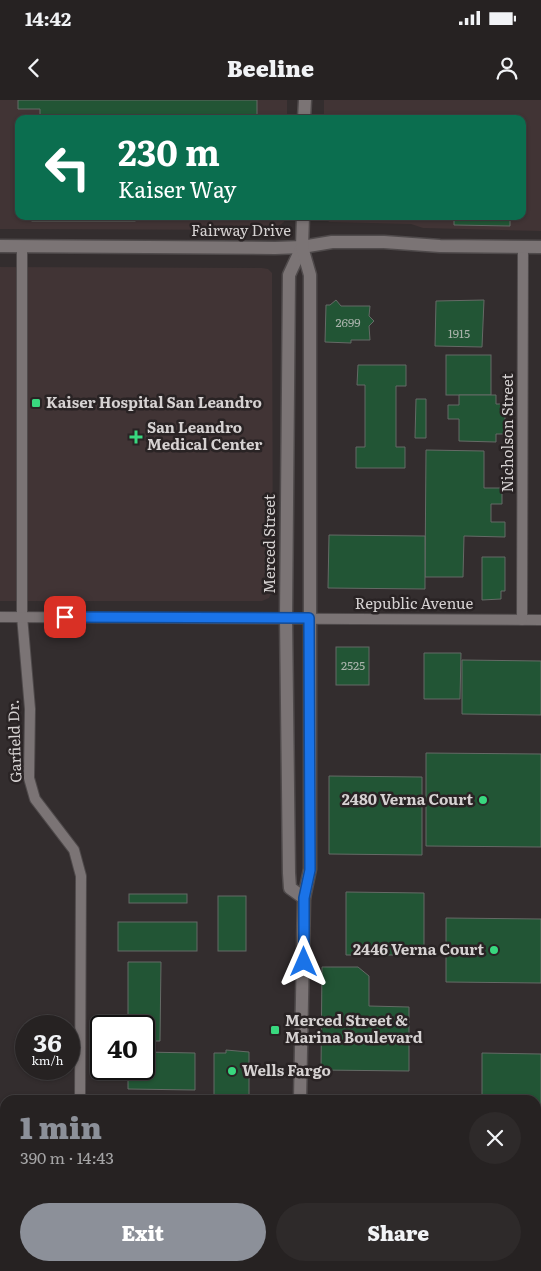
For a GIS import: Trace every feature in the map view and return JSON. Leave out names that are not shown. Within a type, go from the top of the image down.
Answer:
[{"type":"street","points":[[304,115],[305,100]]},
{"type":"street","name":"Merced Street","points":[[300,1095],[304,898],[310,870],[309,618],[312,408],[310,275],[302,247],[303,220]]},
{"type":"street","name":"Fairway Drive","points":[[0,246],[302,247],[332,242],[384,242],[440,246],[541,247]]},
{"type":"street","name":"Garfield Dr.","points":[[22,246],[22,616],[30,709],[29,778],[31,790],[74,850],[81,876],[80,1095]]},
{"type":"street","name":"Merced Street","points":[[302,247],[289,275],[286,618],[289,873],[290,888],[304,898]]},
{"type":"street","name":"Nicholson Street","points":[[522,620],[523,247]]},
{"type":"street","name":"Republic Avenue","points":[[0,617],[541,620]]},
{"type":"shaded area","points":[[0,100],[287,100],[287,115],[15,115],[15,220],[285,220],[273,230],[0,229]]},
{"type":"shaded area","points":[[324,100],[541,100],[541,231],[423,228],[411,224],[329,222],[327,220],[526,220],[526,115],[324,115]]},
{"type":"shaded area","name":"San Leandro Medical Center","points":[[0,267],[262,268],[268,269],[272,273],[273,589],[269,598],[262,601],[0,601]]},
{"type":"building","points":[[18,100],[257,100],[257,115],[40,115],[40,109],[18,109]]},
{"type":"building","points":[[32,220],[135,220],[135,221]]},
{"type":"building","points":[[454,220],[510,220],[510,226],[454,225]]},
{"type":"building","points":[[336,300],[341,306],[370,306],[369,316],[374,321],[369,326],[370,340],[351,340],[351,343],[325,342],[326,305],[330,305]]},
{"type":"building","points":[[484,300],[482,347],[435,346],[436,301]]},
{"type":"building","points":[[446,355],[491,355],[491,395],[446,395]]},
{"type":"building","points":[[358,365],[406,365],[406,386],[396,386],[396,447],[405,447],[405,468],[356,468],[356,447],[365,447],[365,385],[357,385]]},
{"type":"building","points":[[459,395],[496,395],[496,404],[505,404],[505,434],[496,434],[496,442],[459,441],[459,419],[448,419],[448,405],[459,405]]},
{"type":"building","points":[[416,399],[426,399],[426,438],[415,438]]},
{"type":"building","points":[[426,450],[484,451],[484,488],[502,488],[502,504],[491,504],[491,522],[505,522],[505,537],[464,536],[463,577],[425,577]]},
{"type":"building","points":[[329,535],[425,536],[425,589],[328,588]]},
{"type":"building","points":[[482,557],[505,557],[505,591],[501,591],[501,599],[482,600]]},
{"type":"building","points":[[336,647],[369,647],[369,685],[336,685]]},
{"type":"building","points":[[424,653],[461,653],[460,699],[424,699]]},
{"type":"building","points":[[462,660],[541,661],[541,715],[462,714]]},
{"type":"building","name":"2480 Verna Court","points":[[426,753],[541,754],[541,847],[426,846]]},
{"type":"building","points":[[329,776],[422,777],[422,855],[329,854]]},
{"type":"building","points":[[346,892],[424,893],[424,955],[346,955]]},
{"type":"building","points":[[129,894],[187,894],[187,903],[129,903]]},
{"type":"building","points":[[218,896],[246,896],[246,951],[218,951]]},
{"type":"building","name":"2446 Verna Court","points":[[446,918],[541,919],[541,983],[446,982]]},
{"type":"building","points":[[118,922],[197,922],[197,951],[118,951]]},
{"type":"building","points":[[128,962],[161,962],[160,1041],[155,1041],[155,1015],[128,1015]]},
{"type":"building","points":[[322,967],[358,967],[369,976],[369,1006],[409,1007],[409,1071],[321,1070]]},
{"type":"building","points":[[226,1050],[249,1052],[249,1095],[214,1095],[214,1053],[226,1053]]},
{"type":"building","points":[[155,1052],[195,1053],[195,1090],[128,1089],[128,1080],[155,1080]]},
{"type":"building","points":[[482,1053],[541,1054],[541,1095],[482,1095]]},
{"type":"place","name":"Kaiser Hospital San Leandro","points":[[36,403]]},
{"type":"place","name":"San Leandro Medical Center","points":[[136,437]]},
{"type":"place","name":"2480 Verna Court","points":[[483,800]]},
{"type":"place","name":"2446 Verna Court","points":[[494,950]]},
{"type":"place","name":"Merced Street & Marina Boulevard","points":[[275,1030]]},
{"type":"place","name":"Wells Fargo","points":[[232,1071]]},
{"type":"route","points":[[65,617],[180,619],[309,618],[310,870],[304,898],[304,962]]}]
